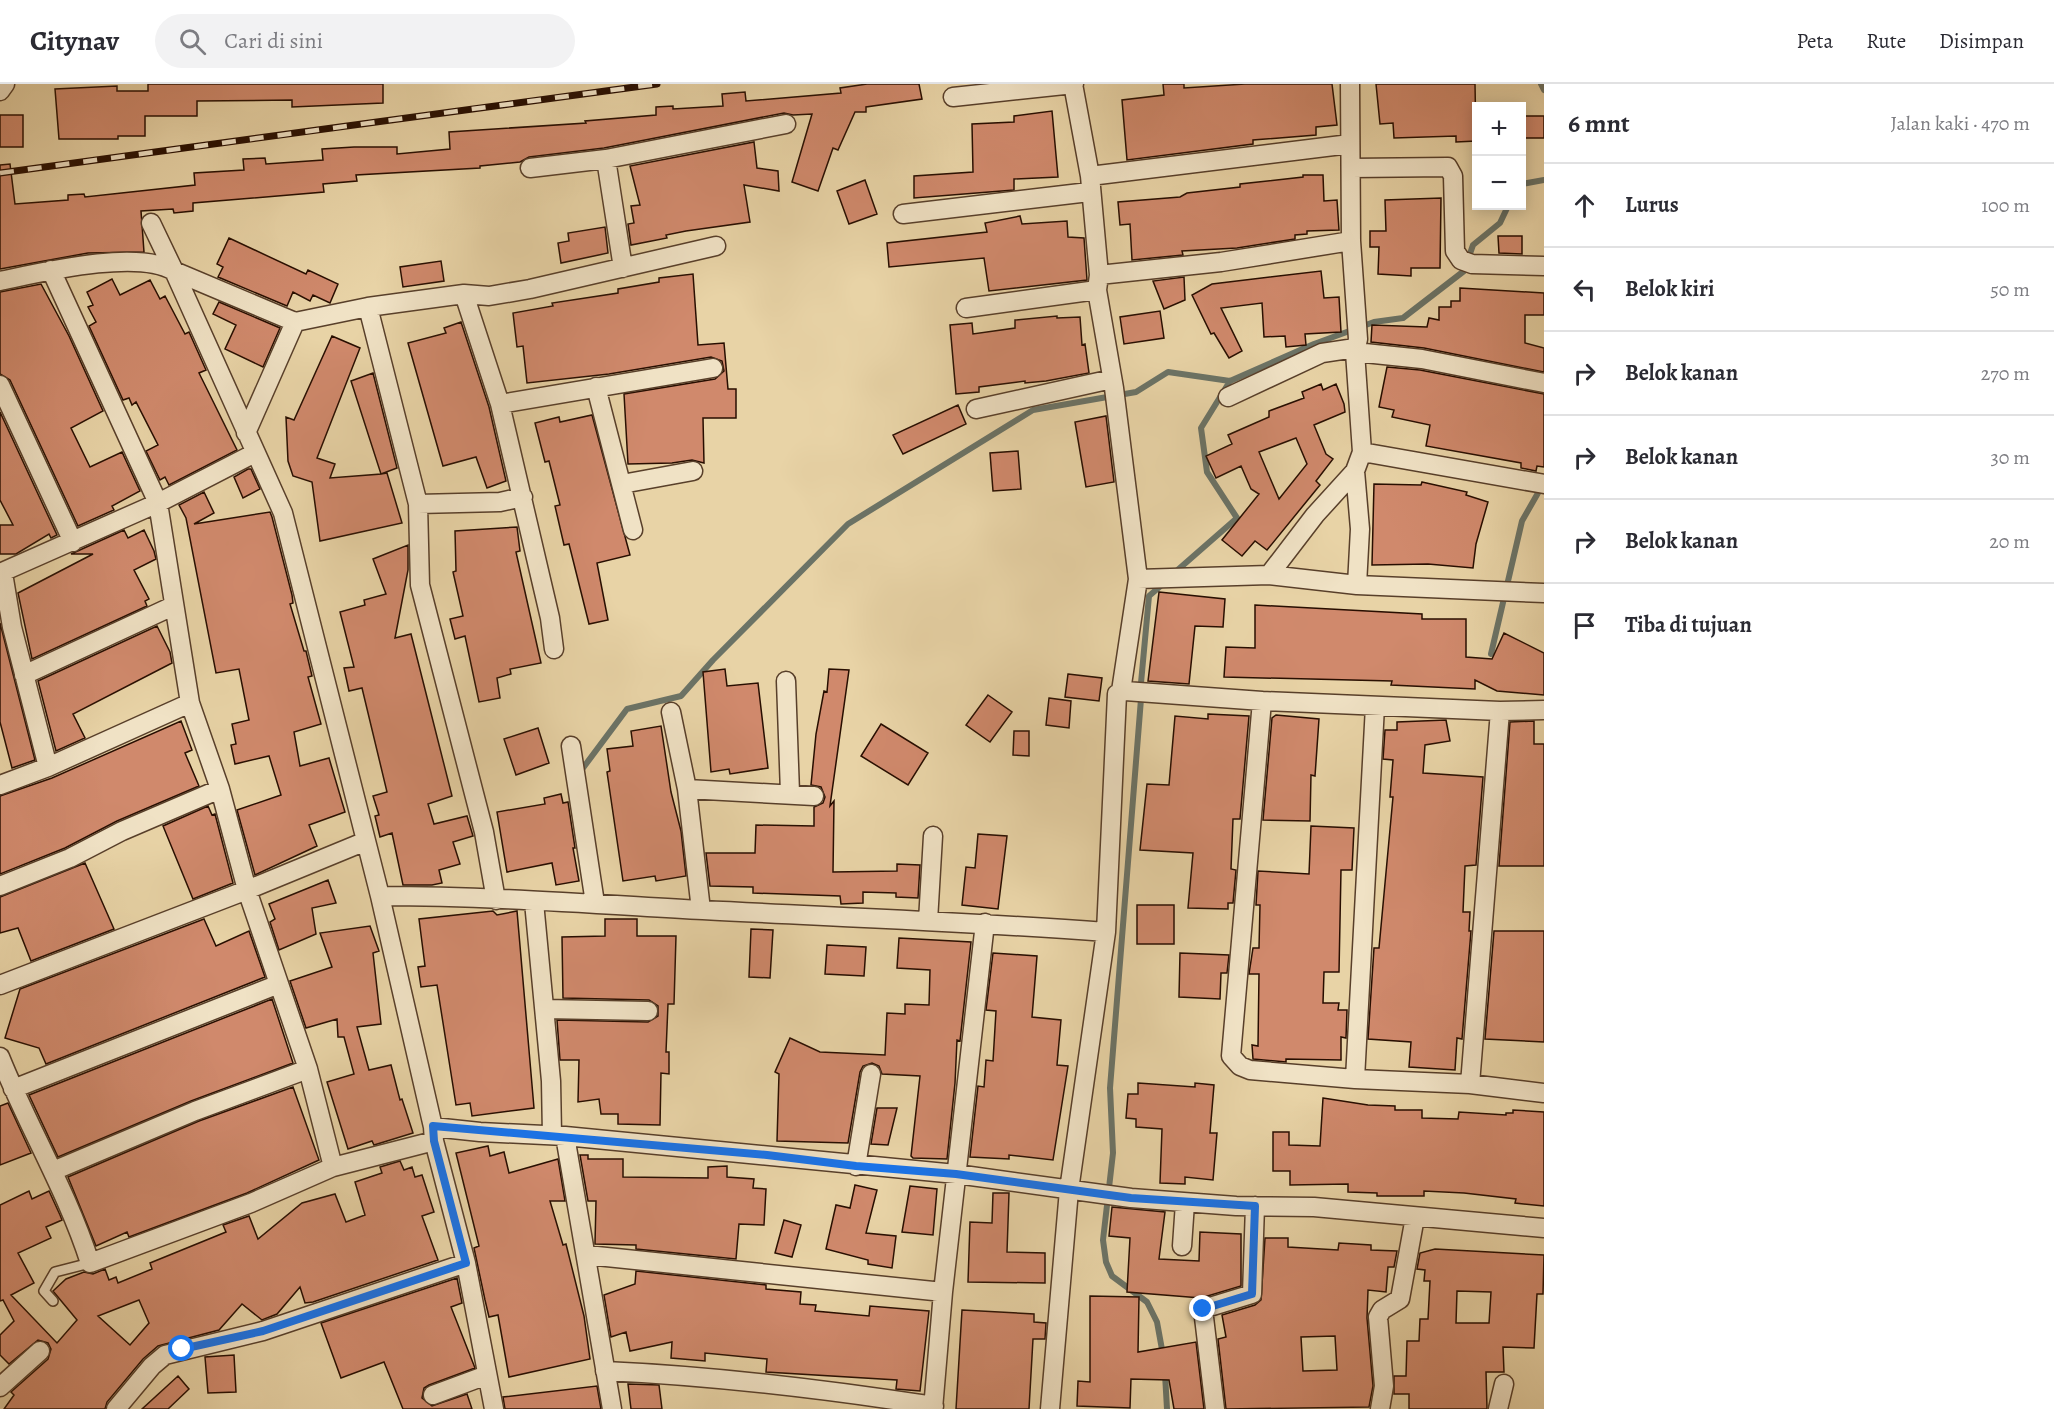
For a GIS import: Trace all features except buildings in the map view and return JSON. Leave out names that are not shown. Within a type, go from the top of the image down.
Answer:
[{"type":"street","points":[[0,91],[5,84]]},
{"type":"street","points":[[953,97],[1073,84],[1090,184],[1098,282],[1114,390],[1137,579],[1121,691],[1116,699],[1106,932],[1069,1190],[1050,1409]]},
{"type":"street","points":[[1269,575],[1315,514],[1355,471],[1362,452],[1352,241],[1350,84]]},
{"type":"street","points":[[530,168],[606,159],[786,124]]},
{"type":"street","points":[[903,214],[1350,144]]},
{"type":"street","points":[[606,159],[623,268]]},
{"type":"street","points":[[1351,168],[1448,167],[1453,176],[1455,252],[1466,262],[1544,266]]},
{"type":"street","points":[[151,223],[283,513],[380,896],[466,1263],[495,1409]]},
{"type":"street","points":[[966,308],[1098,282],[1352,241]]},
{"type":"street","points":[[0,281],[51,270],[138,261],[161,263],[174,272],[295,322],[368,307],[464,294],[489,296],[716,246]]},
{"type":"street","points":[[51,270],[158,503],[190,703],[220,789],[247,890],[308,1069],[333,1167]]},
{"type":"street","points":[[464,294],[500,404],[550,618],[554,650]]},
{"type":"street","points":[[368,307],[418,504],[420,585],[483,832],[496,900]]},
{"type":"street","points":[[246,433],[295,322]]},
{"type":"street","points":[[1228,397],[1322,353],[1356,340],[1422,359],[1544,383]]},
{"type":"street","points":[[500,404],[713,368]]},
{"type":"street","points":[[0,385],[73,542]]},
{"type":"street","points":[[596,387],[633,530]]},
{"type":"street","points":[[976,409],[1114,390]]},
{"type":"street","points":[[1362,452],[1544,484]]},
{"type":"street","points":[[48,767],[1,573],[158,503],[255,453]]},
{"type":"street","points":[[622,484],[693,471]]},
{"type":"street","points":[[1355,471],[1360,529],[1356,585]]},
{"type":"street","points":[[418,504],[500,502],[523,497]]},
{"type":"street","points":[[1137,579],[1269,575],[1356,585],[1493,589],[1544,593]]},
{"type":"street","points":[[24,675],[174,606]]},
{"type":"street","points":[[786,681],[790,794]]},
{"type":"street","points":[[1121,691],[1375,706],[1500,711],[1544,710]]},
{"type":"street","points":[[1262,700],[1231,1056],[1240,1066],[1250,1070],[1470,1084],[1544,1092]]},
{"type":"street","points":[[0,785],[48,767],[190,703]]},
{"type":"street","points":[[1355,1078],[1375,706]]},
{"type":"street","points":[[1470,1084],[1500,711]]},
{"type":"street","points":[[671,712],[687,789],[701,910]]},
{"type":"street","points":[[573,760],[595,903]]},
{"type":"street","points":[[0,886],[70,858],[122,831],[220,789]]},
{"type":"street","points":[[687,789],[814,796]]},
{"type":"street","points":[[928,921],[933,836]]},
{"type":"street","points":[[0,985],[247,890],[366,841]]},
{"type":"street","points":[[380,896],[441,896],[595,903],[985,923],[1106,932]]},
{"type":"street","points":[[534,902],[558,1136],[587,1255],[612,1409]]},
{"type":"street","points":[[605,1371],[684,1374],[838,1391],[933,1407],[943,1292],[985,923]]},
{"type":"street","points":[[13,1089],[279,984]]},
{"type":"street","points":[[545,1009],[648,1011]]},
{"type":"street","points":[[0,1057],[53,1171],[90,1263],[251,1203],[333,1167],[434,1134],[480,1132],[558,1136],[801,1158],[856,1166],[956,1174],[1131,1198],[1185,1203],[1314,1207],[1544,1228]]},
{"type":"street","points":[[53,1171],[195,1111],[308,1069]]},
{"type":"street","points":[[856,1166],[871,1074]]},
{"type":"street","points":[[1182,1246],[1185,1203]]},
{"type":"street","points":[[1215,1409],[1203,1309],[1252,1294],[1255,1206]]},
{"type":"street","points":[[1380,1409],[1384,1386],[1378,1317],[1382,1310],[1400,1299],[1415,1217]]},
{"type":"street","points":[[587,1255],[943,1292]]},
{"type":"street","points":[[116,1409],[152,1366],[165,1355],[263,1331],[466,1263]]},
{"type":"street","points":[[0,1387],[40,1351]]},
{"type":"street","points":[[433,1395],[487,1375]]},
{"type":"street","points":[[1498,1409],[1504,1384]]},
{"type":"street","points":[[835,1409],[838,1391]]},
{"type":"lane","points":[[53,1301],[44,1291],[55,1272],[90,1263]]},
{"type":"waterway","points":[[1541,84],[1544,90]]},
{"type":"waterway","points":[[1526,183],[1544,180]]},
{"type":"waterway","points":[[583,768],[627,709],[681,696],[713,660],[848,524],[1033,410],[1136,392],[1168,372],[1230,381],[1314,344],[1374,322],[1403,318],[1464,271],[1473,245],[1500,223],[1506,210]]},
{"type":"waterway","points":[[1173,574],[1237,518],[1207,472],[1201,428],[1230,381]]},
{"type":"waterway","points":[[1491,654],[1522,521],[1542,486]]},
{"type":"waterway","points":[[1141,683],[1149,596],[1164,583]]},
{"type":"waterway","points":[[1141,699],[1110,1088],[1113,1153],[1103,1240],[1106,1262],[1112,1276],[1147,1302],[1157,1322],[1163,1355]]},
{"type":"waterway","points":[[1165,1374],[1167,1409]]},
{"type":"railway","points":[[0,173],[657,84]]},
{"type":"route","points":[[182,1349],[263,1331],[351,1301],[405,1286],[466,1263],[434,1141],[433,1126],[480,1132],[552,1135],[701,1148],[812,1159],[856,1166],[956,1174],[1131,1198],[1255,1206],[1252,1294],[1203,1309]]}]
